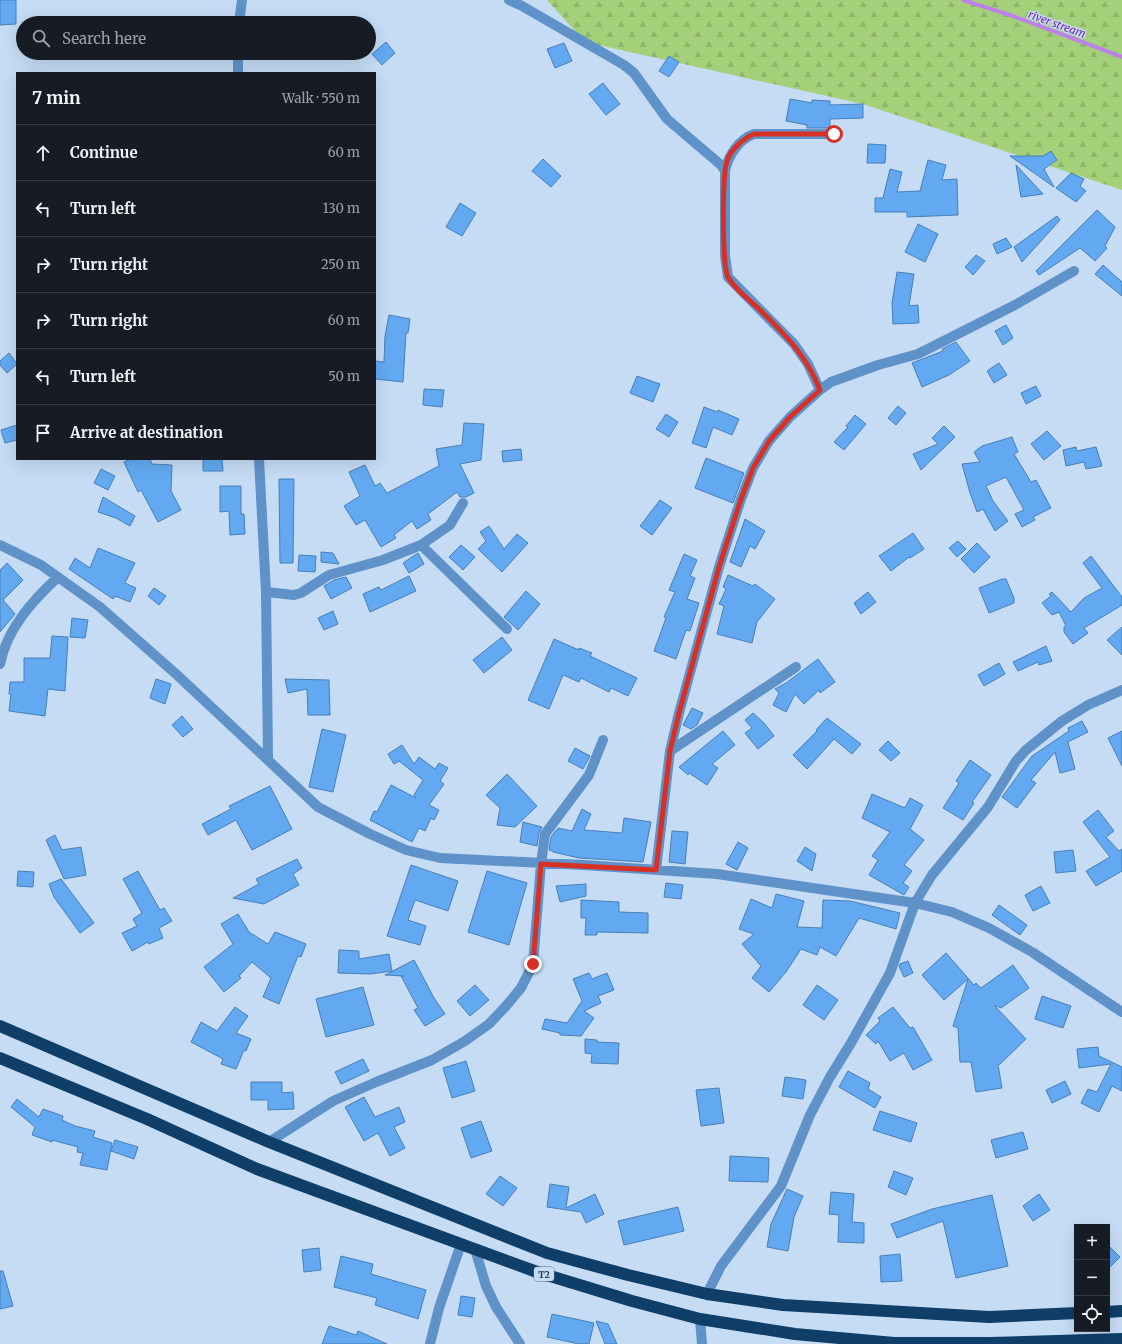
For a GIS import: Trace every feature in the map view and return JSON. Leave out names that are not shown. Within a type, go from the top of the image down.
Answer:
[{"type":"highway","name":"T2","points":[[0,1026],[269,1142],[547,1253],[707,1294],[783,1305],[989,1317],[1074,1313]]},
{"type":"highway","name":"T2","points":[[0,1058],[147,1119],[257,1169],[536,1272],[632,1301],[700,1319],[794,1334],[894,1343],[1106,1342],[1122,1339]]},
{"type":"highway","points":[[1110,1312],[1122,1311]]},
{"type":"street","points":[[240,16],[242,0]]},
{"type":"street","points":[[508,0],[522,6],[624,65],[634,73],[667,119],[713,157],[725,171]]},
{"type":"street","points":[[238,60],[238,72]]},
{"type":"street","points":[[820,390],[808,364],[794,344],[728,277],[725,256],[725,171],[730,154],[747,137],[754,134],[834,134]]},
{"type":"street","points":[[656,870],[670,751],[719,567],[753,468],[769,441],[790,417],[820,390],[847,375],[918,354],[1015,305],[1074,271]]},
{"type":"street","points":[[259,460],[266,592],[268,758]]},
{"type":"street","points":[[266,592],[294,595],[301,593],[329,575],[383,560],[421,545],[450,525],[463,503]]},
{"type":"street","points":[[0,545],[34,562],[100,607],[268,758],[318,807],[370,834],[406,850],[440,858],[718,874],[915,903],[952,912],[989,928],[1032,952],[1122,1012]]},
{"type":"street","points":[[421,545],[507,629]]},
{"type":"street","points":[[0,664],[2,652],[22,616],[58,577]]},
{"type":"street","points":[[670,751],[796,667]]},
{"type":"street","points":[[707,1294],[721,1266],[781,1186],[810,1115],[830,1077],[890,973],[915,903],[932,875],[988,807],[1016,761],[1026,750],[1062,721],[1088,705],[1122,690]]},
{"type":"street","points":[[269,1142],[333,1101],[432,1060],[465,1041],[489,1024],[521,988],[533,964],[544,839],[548,829],[589,775],[603,740]]},
{"type":"street","points":[[430,1344],[438,1308],[462,1244]]},
{"type":"street","points":[[475,1249],[486,1286],[496,1307],[520,1344]]},
{"type":"street","points":[[700,1319],[702,1344]]},
{"type":"green space","points":[[547,0],[1122,0],[1122,190],[863,104],[585,42]]},
{"type":"building","points":[[0,0],[16,0],[16,24],[0,25]]},
{"type":"building","points":[[386,42],[395,53],[382,65],[376,58],[376,51]]},
{"type":"building","points":[[564,43],[572,61],[555,68],[547,49]]},
{"type":"building","points":[[669,56],[679,62],[669,77],[659,71]]},
{"type":"building","points":[[603,83],[620,104],[606,115],[589,94]]},
{"type":"building","points":[[790,99],[812,103],[812,100],[830,101],[830,105],[863,104],[863,118],[830,119],[830,128],[807,128],[807,125],[786,121]]},
{"type":"building","points":[[868,144],[886,145],[885,163],[867,163]]},
{"type":"building","points":[[1051,151],[1057,160],[1044,169],[1054,187],[1010,156],[1043,156]]},
{"type":"building","points":[[543,159],[561,176],[551,187],[532,171]]},
{"type":"building","points":[[928,160],[946,165],[942,180],[957,179],[958,215],[907,217],[907,212],[875,212],[875,198],[883,198],[890,169],[902,172],[897,192],[920,191]]},
{"type":"building","points":[[1016,165],[1043,194],[1021,197]]},
{"type":"building","points":[[1071,173],[1084,179],[1080,186],[1086,191],[1076,202],[1056,188]]},
{"type":"building","points":[[460,203],[476,213],[462,236],[446,227]]},
{"type":"building","points":[[1097,210],[1115,227],[1105,246],[1107,248],[1095,261],[1080,248],[1039,275],[1036,271]]},
{"type":"building","points":[[1057,216],[1060,220],[1022,262],[1014,247]]},
{"type":"building","points":[[918,224],[938,234],[925,262],[905,252]]},
{"type":"building","points":[[1006,238],[1012,247],[997,254],[993,244]]},
{"type":"building","points":[[976,255],[985,261],[973,275],[965,267]]},
{"type":"building","points":[[1103,265],[1122,282],[1122,296],[1095,274]]},
{"type":"building","points":[[897,272],[914,274],[909,306],[918,305],[919,323],[893,324],[892,303]]},
{"type":"building","points":[[389,315],[410,319],[408,333],[406,333],[403,382],[376,379],[376,361],[384,362],[385,336]]},
{"type":"building","points":[[1006,325],[1013,338],[1003,345],[995,331]]},
{"type":"building","points":[[956,342],[970,361],[949,375],[922,387],[912,363],[943,351],[942,349]]},
{"type":"building","points":[[9,353],[16,365],[7,373],[0,365],[0,361]]},
{"type":"building","points":[[999,363],[1007,375],[994,383],[987,371]]},
{"type":"building","points":[[637,376],[660,384],[653,402],[630,393]]},
{"type":"building","points":[[1036,386],[1041,396],[1026,404],[1021,393]]},
{"type":"building","points":[[424,389],[444,390],[442,407],[423,405]]},
{"type":"building","points":[[898,406],[906,413],[896,425],[888,418]]},
{"type":"building","points":[[704,407],[717,412],[718,410],[739,419],[732,435],[713,427],[706,448],[692,443]]},
{"type":"building","points":[[666,414],[678,422],[669,437],[656,429]]},
{"type":"building","points":[[855,415],[866,424],[844,450],[834,442],[848,427],[846,426]]},
{"type":"building","points":[[464,423],[484,424],[481,460],[460,464],[474,493],[466,497],[460,497],[457,492],[428,514],[431,520],[417,529],[412,521],[394,535],[396,538],[381,547],[365,520],[356,525],[344,506],[360,496],[349,472],[365,465],[375,486],[380,483],[387,493],[439,466],[436,449],[462,445]]},
{"type":"building","points":[[16,425],[16,440],[5,443],[1,430]]},
{"type":"building","points":[[944,426],[955,437],[921,470],[913,454],[938,444],[932,438]]},
{"type":"building","points":[[1047,431],[1061,446],[1044,460],[1031,444]]},
{"type":"building","points":[[1012,437],[1018,452],[1014,454],[1031,482],[1036,480],[1051,508],[1033,517],[1035,520],[1022,527],[1015,514],[1024,510],[1006,477],[986,486],[993,501],[1008,521],[995,531],[983,509],[977,512],[962,464],[980,462],[974,452],[982,446]]},
{"type":"building","points":[[1076,447],[1077,451],[1096,447],[1102,466],[1086,469],[1084,462],[1066,466],[1063,450]]},
{"type":"building","points":[[521,449],[522,460],[503,462],[502,451]]},
{"type":"building","points":[[706,458],[744,473],[733,503],[695,488]]},
{"type":"building","points":[[129,460],[150,460],[152,464],[172,465],[171,491],[181,510],[158,522],[141,490],[138,492],[124,462]]},
{"type":"building","points":[[203,460],[222,460],[223,471],[203,471]]},
{"type":"building","points":[[101,469],[115,476],[108,490],[94,483]]},
{"type":"building","points":[[279,479],[294,479],[293,563],[280,563]]},
{"type":"building","points":[[220,486],[241,486],[241,514],[244,514],[245,534],[230,535],[229,511],[220,512]]},
{"type":"building","points":[[103,497],[135,516],[130,526],[116,518],[98,512]]},
{"type":"building","points":[[660,500],[672,508],[652,535],[640,526]]},
{"type":"building","points":[[745,519],[765,531],[755,549],[750,546],[741,567],[730,562]]},
{"type":"building","points":[[489,526],[504,549],[517,534],[528,543],[502,572],[478,549],[486,541],[480,532]]},
{"type":"building","points":[[913,533],[924,549],[910,558],[909,557],[891,571],[879,556]]},
{"type":"building","points":[[958,541],[966,549],[957,557],[949,548]]},
{"type":"building","points":[[977,543],[990,557],[974,573],[961,559]]},
{"type":"building","points":[[461,545],[475,557],[463,570],[449,557]]},
{"type":"building","points":[[98,548],[135,563],[125,583],[136,588],[130,602],[115,596],[113,599],[69,569],[75,558],[90,568]]},
{"type":"building","points":[[321,552],[333,553],[339,564],[321,562]]},
{"type":"building","points":[[418,553],[424,564],[409,573],[403,563]]},
{"type":"building","points":[[684,554],[697,560],[690,576],[695,578],[687,599],[699,603],[690,631],[686,630],[676,659],[654,651],[666,618],[664,617],[675,592],[669,590]]},
{"type":"building","points":[[299,555],[316,556],[315,572],[298,571]]},
{"type":"building","points":[[1091,556],[1122,597],[1122,605],[1084,628],[1088,633],[1073,644],[1064,632],[1064,627],[1066,626],[1059,612],[1052,615],[1042,603],[1051,596],[1049,594],[1052,592],[1071,612],[1084,598],[1102,588],[1083,563]]},
{"type":"building","points":[[7,563],[23,580],[3,600],[15,614],[0,632],[0,570]]},
{"type":"building","points":[[728,575],[753,586],[755,584],[775,599],[757,622],[752,643],[717,634],[724,606],[719,604],[726,589],[723,587]]},
{"type":"building","points":[[409,576],[416,591],[370,612],[363,594],[379,587],[381,590]]},
{"type":"building","points":[[346,577],[352,588],[331,599],[324,586],[334,580]]},
{"type":"building","points":[[1002,579],[1006,579],[1014,598],[1014,603],[989,613],[979,588]]},
{"type":"building","points":[[154,588],[166,596],[159,605],[148,596]]},
{"type":"building","points":[[526,591],[540,604],[518,630],[504,617]]},
{"type":"building","points":[[868,592],[876,602],[861,614],[854,603]]},
{"type":"building","points":[[333,611],[338,624],[324,630],[318,618]]},
{"type":"building","points":[[72,618],[88,620],[85,638],[70,637]]},
{"type":"building","points":[[1122,627],[1122,655],[1107,640]]},
{"type":"building","points":[[52,636],[68,637],[65,691],[48,689],[45,716],[9,711],[11,694],[9,694],[10,682],[24,682],[24,658],[50,658]]},
{"type":"building","points":[[502,637],[512,650],[484,673],[473,660]]},
{"type":"building","points":[[554,639],[579,650],[579,648],[592,653],[590,656],[637,678],[628,696],[611,688],[609,692],[581,678],[579,682],[563,675],[549,709],[528,700]]},
{"type":"building","points":[[1046,646],[1052,661],[1039,665],[1038,662],[1018,671],[1013,662]]},
{"type":"building","points":[[818,659],[835,682],[820,693],[819,690],[804,704],[795,694],[786,712],[773,705],[779,693],[775,689],[786,683]]},
{"type":"building","points":[[999,663],[1005,674],[984,686],[978,675]]},
{"type":"building","points":[[156,679],[171,684],[165,704],[150,698]]},
{"type":"building","points":[[285,679],[329,680],[330,715],[308,715],[307,689],[288,693]]},
{"type":"building","points":[[692,708],[703,713],[697,725],[691,729],[683,725]]},
{"type":"building","points":[[753,713],[764,723],[774,736],[758,749],[745,733],[752,728],[745,720]]},
{"type":"building","points":[[182,716],[193,729],[183,737],[172,725]]},
{"type":"building","points":[[827,718],[861,744],[852,754],[834,739],[807,769],[793,755],[817,731],[816,730]]},
{"type":"building","points":[[1082,721],[1088,732],[1068,742],[1075,769],[1060,773],[1055,752],[1031,780],[1036,783],[1017,808],[1002,797],[1032,756],[1069,731],[1068,728]]},
{"type":"building","points":[[322,729],[346,735],[333,792],[309,787]]},
{"type":"building","points":[[723,731],[735,745],[712,764],[718,768],[707,785],[689,773],[688,775],[679,767]]},
{"type":"building","points":[[1122,731],[1122,766],[1108,738]]},
{"type":"building","points":[[888,741],[900,753],[891,761],[879,750]]},
{"type":"building","points":[[402,745],[414,764],[419,757],[435,769],[439,763],[448,768],[440,781],[444,784],[429,805],[439,810],[434,820],[431,818],[425,831],[419,828],[412,842],[370,820],[374,811],[377,812],[391,785],[416,798],[414,795],[423,780],[399,761],[394,764],[388,754]]},
{"type":"building","points":[[575,748],[590,756],[583,769],[568,761]]},
{"type":"building","points":[[970,760],[991,775],[972,802],[974,803],[963,820],[943,808],[959,783],[956,781]]},
{"type":"building","points":[[507,774],[537,806],[515,827],[497,825],[500,808],[486,795]]},
{"type":"building","points":[[270,786],[292,829],[252,850],[236,820],[208,835],[202,824],[231,809],[229,806]]},
{"type":"building","points":[[872,794],[905,808],[910,798],[923,805],[910,829],[924,840],[904,865],[912,871],[903,883],[909,887],[904,895],[869,875],[878,860],[872,856],[890,832],[862,818]]},
{"type":"building","points":[[582,809],[591,814],[584,830],[622,833],[624,818],[651,822],[643,862],[579,858],[549,850],[551,837],[556,830],[557,831],[558,828],[572,831]]},
{"type":"building","points":[[1098,810],[1114,831],[1106,837],[1119,851],[1122,849],[1122,871],[1096,886],[1086,871],[1110,857],[1083,822]]},
{"type":"building","points":[[523,822],[542,827],[539,833],[537,846],[520,842]]},
{"type":"building","points":[[672,831],[688,832],[685,864],[669,862]]},
{"type":"building","points":[[55,835],[62,850],[81,847],[86,875],[64,879],[46,840]]},
{"type":"building","points":[[738,842],[748,848],[737,870],[726,864]]},
{"type":"building","points":[[805,847],[816,854],[812,871],[797,861]]},
{"type":"building","points":[[1073,850],[1076,871],[1056,873],[1054,852]]},
{"type":"building","points":[[297,859],[302,868],[293,874],[299,885],[264,904],[233,898],[259,884],[256,879]]},
{"type":"building","points":[[411,865],[458,881],[448,911],[415,900],[408,920],[426,926],[420,945],[387,936]]},
{"type":"building","points":[[18,871],[34,872],[33,887],[17,886]]},
{"type":"building","points":[[138,871],[160,910],[164,908],[172,921],[159,928],[163,938],[149,944],[148,942],[132,951],[122,933],[137,926],[133,919],[142,913],[123,879]]},
{"type":"building","points":[[487,871],[527,883],[509,945],[468,932]]},
{"type":"building","points":[[61,879],[94,923],[80,933],[54,897],[49,884]]},
{"type":"building","points":[[666,883],[683,885],[681,899],[664,897]]},
{"type":"building","points":[[586,884],[586,896],[560,902],[556,886]]},
{"type":"building","points":[[1041,886],[1050,903],[1033,911],[1025,895]]},
{"type":"building","points":[[776,894],[804,901],[797,927],[822,928],[823,900],[850,901],[900,913],[896,929],[859,918],[836,956],[820,947],[817,955],[801,949],[786,972],[769,992],[752,978],[761,966],[742,944],[754,934],[739,929],[751,899],[772,908]]},
{"type":"building","points":[[581,900],[619,902],[619,912],[648,913],[648,933],[597,932],[597,935],[585,935],[586,918],[581,918]]},
{"type":"building","points":[[999,905],[1027,925],[1020,935],[992,915]]},
{"type":"building","points":[[238,914],[249,932],[268,944],[275,932],[306,944],[301,957],[298,956],[279,1004],[263,997],[271,978],[252,962],[239,976],[241,978],[224,992],[204,967],[233,944],[221,924]]},
{"type":"building","points":[[339,950],[359,951],[359,959],[389,954],[392,971],[371,974],[338,973]]},
{"type":"building","points":[[946,953],[974,985],[976,983],[981,988],[1013,965],[1029,988],[1001,1008],[994,1005],[1026,1039],[998,1065],[1002,1088],[976,1092],[971,1062],[960,1062],[958,1028],[953,1026],[968,979],[944,1000],[922,975]]},
{"type":"building","points":[[414,960],[434,998],[445,1014],[425,1026],[414,1010],[418,1008],[401,976],[404,976],[385,975]]},
{"type":"building","points":[[908,961],[913,973],[904,977],[899,966],[900,964]]},
{"type":"building","points":[[589,973],[592,979],[607,973],[614,990],[598,996],[601,1003],[584,1011],[594,1018],[581,1036],[560,1035],[560,1033],[542,1029],[545,1019],[567,1023],[582,1001],[573,979]]},
{"type":"building","points":[[475,985],[489,1000],[470,1016],[457,1001]]},
{"type":"building","points":[[817,985],[838,1000],[824,1020],[803,1005]]},
{"type":"building","points":[[363,987],[374,1025],[326,1037],[316,999]]},
{"type":"building","points":[[1042,996],[1071,1006],[1063,1028],[1035,1019]]},
{"type":"building","points":[[235,1007],[248,1016],[236,1033],[251,1039],[246,1051],[244,1050],[236,1069],[221,1064],[223,1059],[191,1042],[201,1022],[217,1031]]},
{"type":"building","points":[[893,1007],[910,1028],[913,1027],[932,1060],[913,1070],[904,1053],[890,1061],[878,1041],[876,1044],[866,1035],[880,1021],[878,1018]]},
{"type":"building","points":[[585,1039],[597,1040],[597,1042],[619,1043],[618,1064],[591,1063],[592,1054],[585,1053]]},
{"type":"building","points":[[1098,1047],[1099,1056],[1122,1067],[1122,1091],[1112,1086],[1099,1112],[1081,1103],[1088,1089],[1097,1092],[1111,1064],[1079,1068],[1077,1049]]},
{"type":"building","points":[[363,1059],[369,1071],[341,1084],[335,1072]]},
{"type":"building","points":[[466,1061],[475,1091],[452,1098],[443,1068]]},
{"type":"building","points":[[848,1071],[870,1083],[868,1089],[881,1097],[875,1108],[839,1087]]},
{"type":"building","points":[[785,1077],[806,1080],[803,1099],[782,1096]]},
{"type":"building","points":[[1065,1081],[1071,1094],[1052,1103],[1046,1090]]},
{"type":"building","points":[[251,1082],[282,1082],[282,1093],[293,1092],[294,1109],[268,1110],[268,1100],[251,1100]]},
{"type":"building","points":[[719,1088],[724,1123],[701,1126],[696,1090]]},
{"type":"building","points":[[364,1097],[375,1117],[399,1107],[405,1122],[394,1127],[405,1148],[390,1156],[378,1133],[364,1141],[345,1107]]},
{"type":"building","points":[[17,1099],[39,1117],[43,1109],[63,1116],[62,1120],[75,1126],[95,1131],[93,1137],[112,1143],[107,1170],[80,1165],[83,1153],[77,1152],[78,1147],[52,1140],[52,1142],[32,1135],[35,1127],[11,1107]]},
{"type":"building","points":[[880,1111],[917,1123],[911,1142],[873,1130]]},
{"type":"building","points":[[481,1121],[492,1151],[471,1158],[461,1128]]},
{"type":"building","points":[[1023,1132],[1028,1149],[996,1158],[991,1140]]},
{"type":"building","points":[[115,1140],[138,1147],[134,1159],[111,1151]]},
{"type":"building","points":[[730,1156],[769,1158],[768,1182],[729,1181]]},
{"type":"building","points":[[894,1171],[913,1178],[906,1195],[888,1187]]},
{"type":"building","points":[[500,1176],[517,1188],[503,1206],[486,1194]]},
{"type":"building","points":[[550,1184],[569,1187],[566,1208],[595,1194],[604,1214],[586,1223],[581,1212],[547,1207]]},
{"type":"building","points":[[787,1189],[803,1196],[794,1217],[788,1251],[767,1247],[771,1224]]},
{"type":"building","points":[[831,1192],[854,1194],[852,1222],[864,1223],[864,1243],[838,1242],[839,1215],[829,1214]]},
{"type":"building","points":[[1039,1194],[1050,1210],[1033,1221],[1023,1206]]},
{"type":"building","points":[[992,1195],[1008,1266],[956,1278],[943,1221],[897,1238],[891,1224],[932,1209]]},
{"type":"building","points":[[678,1207],[684,1231],[624,1245],[618,1221]]},
{"type":"building","points":[[1110,1247],[1120,1257],[1110,1267]]},
{"type":"building","points":[[319,1248],[321,1270],[304,1272],[302,1250]]},
{"type":"building","points":[[900,1254],[902,1281],[881,1282],[880,1256]]},
{"type":"building","points":[[341,1256],[373,1264],[371,1274],[426,1290],[418,1319],[375,1305],[377,1298],[334,1287]]},
{"type":"building","points":[[0,1271],[3,1271],[13,1306],[0,1309]]},
{"type":"building","points":[[461,1296],[475,1298],[472,1317],[458,1315]]},
{"type":"building","points":[[552,1314],[594,1323],[589,1344],[579,1344],[547,1337]]},
{"type":"building","points":[[596,1321],[608,1324],[617,1344],[605,1344]]},
{"type":"building","points":[[329,1326],[356,1335],[358,1331],[387,1344],[322,1344]]},
{"type":"waterway","name":"river stream","points":[[963,0],[1013,16],[1122,57]]},
{"type":"route","points":[[533,964],[541,864],[584,865],[656,870],[670,751],[719,567],[741,499],[753,468],[769,441],[790,417],[820,390],[808,364],[794,344],[742,293],[728,277],[724,234],[725,171],[727,160],[734,149],[747,137],[754,134],[834,134]]}]
